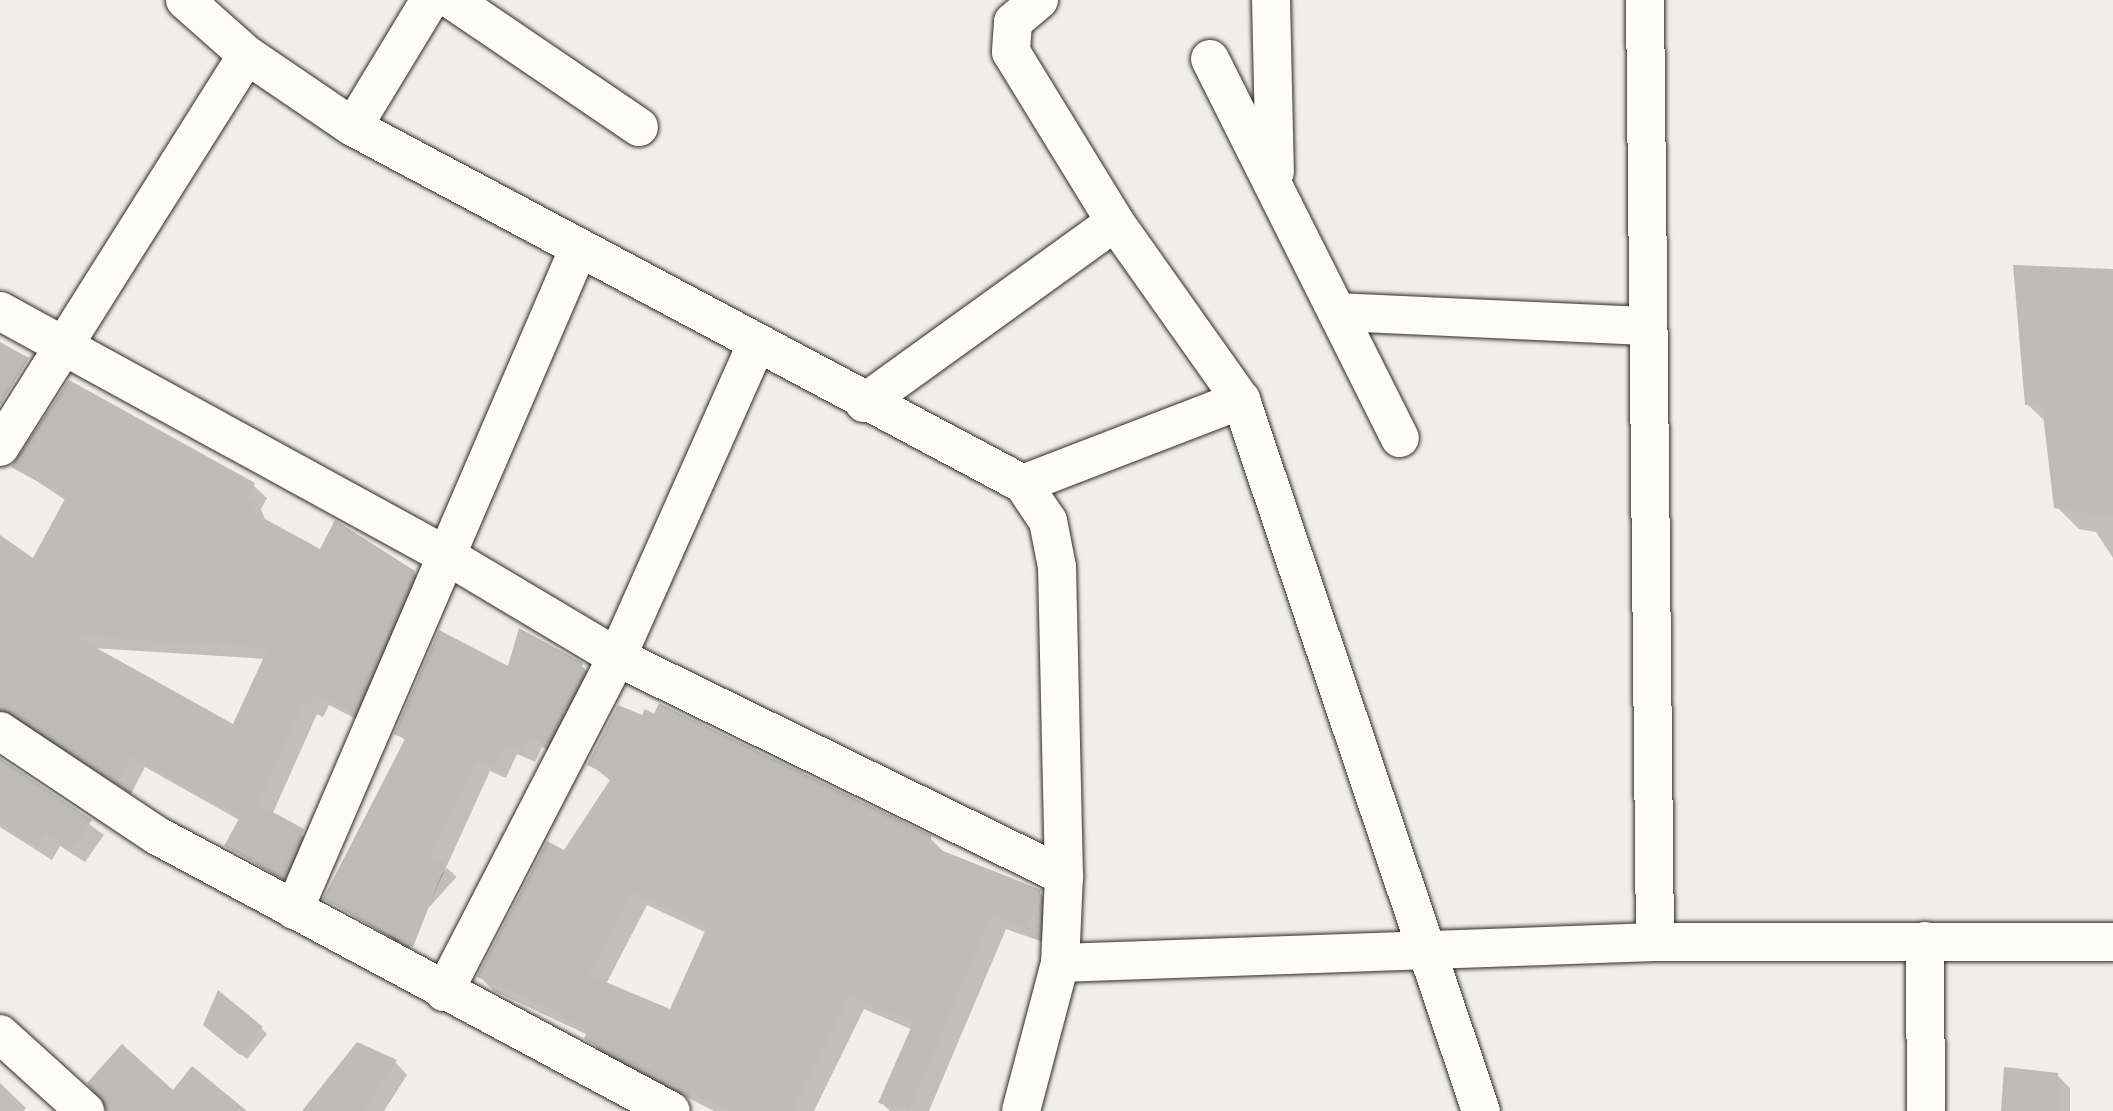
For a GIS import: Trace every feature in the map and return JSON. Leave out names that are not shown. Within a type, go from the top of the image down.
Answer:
[{"type":"street","points":[[185,0],[247,55],[353,127],[755,347],[1023,484],[1048,522],[1056,567],[1064,876],[1060,963],[1022,1111]]},
{"type":"street","points":[[353,127],[430,0]]},
{"type":"street","points":[[452,0],[639,127]]},
{"type":"street","points":[[1039,0],[1014,22],[1011,52],[1116,222],[1241,400],[1432,954],[1481,1111]]},
{"type":"street","points":[[1270,0],[1275,185]]},
{"type":"street","points":[[1645,0],[1655,942]]},
{"type":"street","points":[[0,446],[58,348],[247,55]]},
{"type":"street","points":[[1210,59],[1400,438]]},
{"type":"street","points":[[864,403],[1116,222]]},
{"type":"street","points":[[294,910],[450,557],[578,250]]},
{"type":"street","points":[[0,311],[58,348],[450,557],[617,657],[1064,876]]},
{"type":"street","points":[[1338,312],[1648,326]]},
{"type":"street","points":[[444,992],[617,657],[755,347]]},
{"type":"street","points":[[1023,484],[1241,400]]},
{"type":"street","points":[[0,731],[156,835],[671,1111]]},
{"type":"street","points":[[1925,941],[1926,1111]]},
{"type":"street","points":[[1060,963],[1432,954],[1655,942],[2113,942]]},
{"type":"street","points":[[0,1034],[85,1111]]},
{"type":"building","points":[[2013,265],[2113,269],[2113,517],[2054,508],[2042,406],[2025,405]]},
{"type":"building","points":[[0,342],[29,358],[0,405]]},
{"type":"building","points":[[69,380],[255,483],[247,497],[258,502],[252,512],[320,549],[335,520],[415,571],[354,713],[315,694],[309,706],[303,703],[258,804],[304,829],[283,878],[224,846],[240,817],[131,756],[117,782],[0,709],[0,535],[33,558],[66,497],[11,467]],"holes":[[[75,636],[268,648],[233,724]]]},
{"type":"building","points":[[519,628],[583,663],[576,688],[546,745],[530,737],[523,752],[505,744],[494,768],[478,761],[430,857],[446,863],[413,947],[323,899],[405,739],[394,734],[439,630],[508,666]]},
{"type":"building","points":[[659,703],[932,836],[928,845],[1041,890],[1028,929],[991,916],[909,1111],[878,1103],[913,1023],[849,996],[792,1111],[733,1111],[678,1089],[584,1039],[587,1031],[539,1003],[477,977],[547,841],[564,850],[612,777],[587,765],[618,705],[642,715],[645,709],[654,714]],"holes":[[[632,892],[707,927],[670,1009],[589,975]]]},
{"type":"building","points":[[0,758],[92,820],[71,851],[46,834],[38,848],[0,823]]},
{"type":"building","points":[[218,990],[263,1027],[240,1055],[203,1025]]},
{"type":"building","points":[[357,1042],[397,1060],[364,1111],[302,1111]]},
{"type":"building","points":[[122,1044],[173,1090],[192,1066],[247,1111],[107,1111],[87,1083]]},
{"type":"building","points":[[2004,1067],[2058,1073],[2058,1111],[2001,1111]]}]
